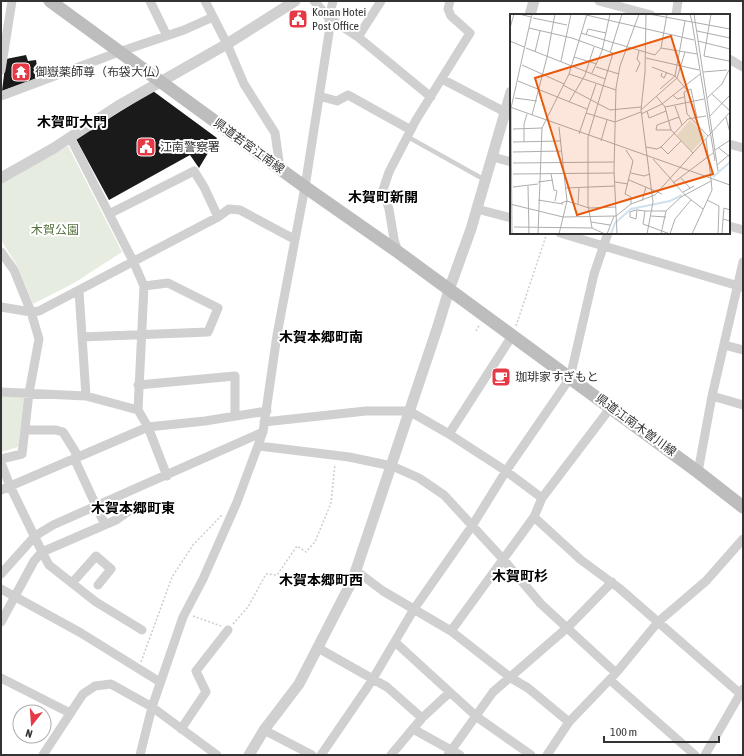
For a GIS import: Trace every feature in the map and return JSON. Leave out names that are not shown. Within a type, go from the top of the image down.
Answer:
[{"type":"main road","name":"県道若宮江南線","points":[[50,1],[118,52],[449,290]]},
{"type":"main road","name":"県道江南木曽川線","points":[[449,290],[611,407],[743,507]]},
{"type":"street","points":[[1,70],[12,1]]},
{"type":"street","points":[[150,1],[167,36]]},
{"type":"street","points":[[204,1],[227,44],[244,84],[275,134],[280,168]]},
{"type":"street","points":[[1,178],[70,137],[118,106],[227,44],[295,1]]},
{"type":"street","points":[[314,1],[329,18],[358,37],[430,97]]},
{"type":"street","points":[[140,755],[152,707],[185,613],[203,579],[237,502],[259,446],[267,411],[277,336],[294,239],[305,187],[329,33],[329,18],[333,1]]},
{"type":"street","points":[[358,37],[381,1]]},
{"type":"street","points":[[398,252],[394,239],[390,209],[383,190],[389,172],[409,133],[470,33],[451,16],[448,9],[450,1]]},
{"type":"street","points":[[530,14],[534,1]]},
{"type":"street","points":[[599,1],[647,14]]},
{"type":"street","points":[[676,14],[678,1]]},
{"type":"street","points":[[1,96],[118,52],[167,36],[213,17]]},
{"type":"street","points":[[730,60],[743,67]]},
{"type":"street","points":[[442,79],[505,112]]},
{"type":"street","points":[[319,96],[337,101],[348,95],[409,133]]},
{"type":"street","points":[[249,755],[264,730],[299,684],[353,579],[477,209],[510,95]]},
{"type":"street","points":[[70,137],[134,261],[144,286],[143,336],[138,385],[138,410],[148,427],[167,476]]},
{"type":"street","points":[[730,144],[743,148]]},
{"type":"street","points":[[493,157],[510,162]]},
{"type":"street","points":[[109,214],[194,170],[218,217]]},
{"type":"street","points":[[1,307],[31,312],[40,311],[218,217],[230,209],[240,210],[294,239]]},
{"type":"street","points":[[477,209],[510,218]]},
{"type":"street","points":[[730,226],[743,230]]},
{"type":"street","points":[[563,234],[740,287]]},
{"type":"street","points":[[322,755],[373,678],[414,609],[472,526],[506,471],[570,378],[594,274],[608,234]]},
{"type":"street","points":[[1,252],[14,270],[31,312],[39,339],[29,392],[22,454],[1,459]]},
{"type":"street","points":[[698,472],[712,396],[740,287],[743,262]]},
{"type":"street","points":[[82,337],[143,336],[172,332],[208,332],[218,308],[168,283],[144,286]]},
{"type":"street","points":[[79,291],[86,396]]},
{"type":"street","points":[[449,434],[512,336]]},
{"type":"street","points":[[724,345],[743,350]]},
{"type":"street","points":[[138,385],[235,376],[235,416]]},
{"type":"street","points":[[1,392],[29,392],[86,396],[138,410]]},
{"type":"street","points":[[712,396],[743,405]]},
{"type":"street","points":[[451,631],[502,558],[534,517],[542,498],[611,407]]},
{"type":"street","points":[[1,490],[148,427],[205,421],[267,411]]},
{"type":"street","points":[[264,422],[366,411],[409,411],[449,434],[506,471],[542,498]]},
{"type":"street","points":[[25,430],[56,430],[63,432],[76,457],[105,525]]},
{"type":"street","points":[[1,574],[35,536],[53,525],[96,506],[114,496],[167,476],[262,432]]},
{"type":"street","points":[[259,446],[335,455],[392,466],[419,478],[444,495],[502,558],[541,604],[568,628],[613,676],[695,755]]},
{"type":"street","points":[[1,463],[10,486],[49,565],[96,602],[142,630]]},
{"type":"street","points":[[1,622],[14,595],[34,561],[42,552],[116,520],[136,506]]},
{"type":"street","points":[[534,517],[581,560],[612,582],[742,693],[705,755]]},
{"type":"street","points":[[547,755],[569,722],[613,676],[658,622],[706,581],[743,539]]},
{"type":"street","points":[[72,584],[96,556],[111,569],[98,585]]},
{"type":"street","points":[[355,570],[384,591],[451,631],[510,678],[528,688],[569,722]]},
{"type":"street","points":[[450,752],[493,692],[568,628],[612,582]]},
{"type":"street","points":[[1,589],[14,595],[160,682]]},
{"type":"street","points":[[181,729],[206,692],[196,671],[228,630]]},
{"type":"street","points":[[395,642],[449,693],[476,715],[531,755]]},
{"type":"street","points":[[318,648],[387,687],[422,718]]},
{"type":"street","points":[[1,678],[70,713]]},
{"type":"street","points":[[43,755],[83,694],[95,686],[111,684],[152,707],[217,755]]},
{"type":"street","points":[[391,755],[422,718],[449,693]]},
{"type":"street","points":[[413,729],[450,752],[460,755]]},
{"type":"street","points":[[264,730],[312,755]]},
{"type":"lane","points":[[409,133],[486,181]]},
{"type":"path","points":[[512,336],[526,300],[547,234]]},
{"type":"path","points":[[185,613],[216,622],[228,630],[248,607],[266,574],[277,575],[297,546],[306,552],[315,542],[332,503],[335,455]]},
{"type":"path","points":[[138,669],[172,577],[193,545],[224,512]]},
{"type":"green space","name":"木賀公園","points":[[68,146],[122,252],[74,283],[33,304],[18,267],[1,240],[1,183]]},
{"type":"green space","points":[[1,395],[24,397],[18,447],[1,452]]},
{"type":"building","name":"御嶽薬師尊（布袋大仏）","points":[[26,55],[28,61],[36,60],[39,78],[2,91],[6,59]]},
{"type":"building","name":"江南警察署","points":[[153,91],[217,138],[199,168],[190,155],[109,200],[76,139]]},
{"type":"place","name":"Konan Hotei Post Office","points":[[298,19]]},
{"type":"place","name":"御嶽薬師尊（布袋大仏）","points":[[21,72]]},
{"type":"place","name":"江南警察署","points":[[146,147]]},
{"type":"place","name":"珈琲家すぎもと","points":[[501,377]]},
{"type":"district","name":"木賀町大門","points":[[72,122]]},
{"type":"district","name":"木賀町新開","points":[[383,197]]},
{"type":"district","name":"木賀本郷町南","points":[[321,337]]},
{"type":"district","name":"木賀本郷町東","points":[[133,508]]},
{"type":"district","name":"木賀町杉","points":[[520,576]]},
{"type":"district","name":"木賀本郷町西","points":[[321,580]]}]
